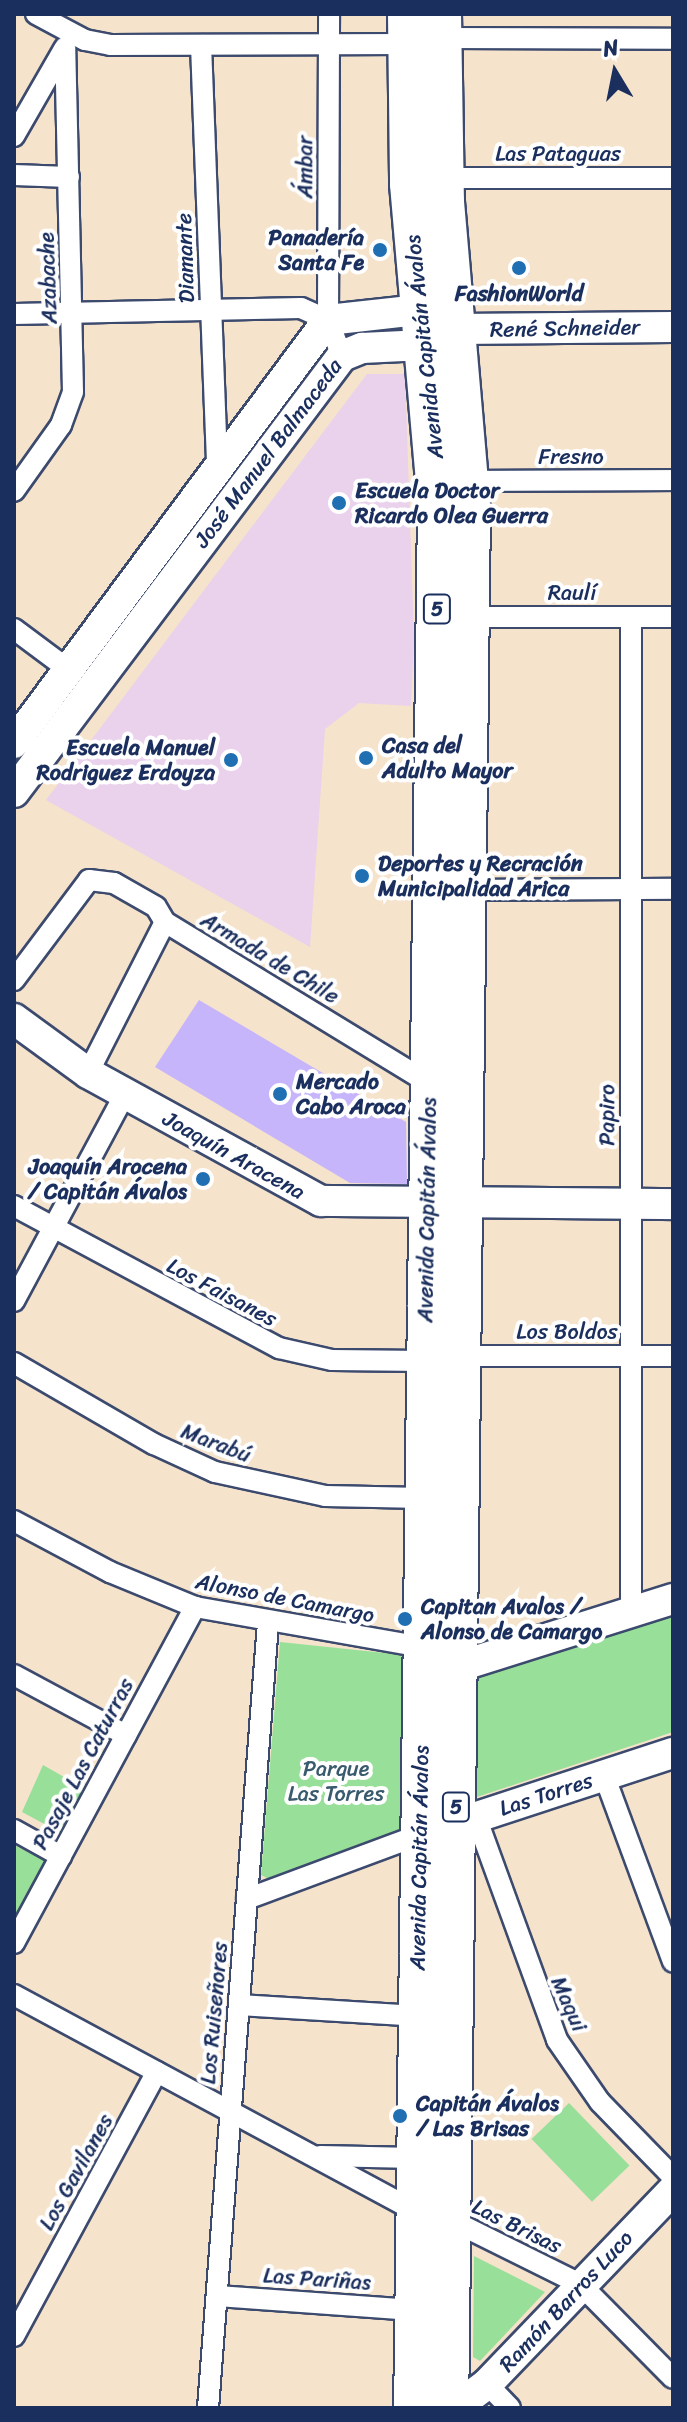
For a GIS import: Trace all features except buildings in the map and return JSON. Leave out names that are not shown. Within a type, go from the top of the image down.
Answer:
[{"type":"highway","name":"Avenida Capitán Ávalos","points":[[425,28],[443,178],[433,328],[437,506],[429,1083],[444,1206]]},
{"type":"highway","name":"Avenida Capitán Ávalos","points":[[413,2408],[414,2310],[433,2215],[466,1820],[443,1358],[444,1206],[467,890],[470,481],[433,328],[407,154],[425,28]]},
{"type":"highway","name":"Avenida Capitán Ávalos","points":[[443,1358],[423,1498],[416,2158],[433,2215],[449,2408]]},
{"type":"street","points":[[36,14],[69,41],[110,45],[329,43],[425,28],[673,39]]},
{"type":"street","name":"Ámbar","points":[[328,320],[329,14]]},
{"type":"street","points":[[14,136],[69,41]]},
{"type":"street","name":"Azabache","points":[[14,491],[55,434],[71,402],[73,313],[69,41]]},
{"type":"street","name":"Diamante","points":[[201,45],[217,469]]},
{"type":"street","points":[[14,175],[69,177]]},
{"type":"street","name":"Las Pataguas","points":[[443,178],[673,178]]},
{"type":"street","points":[[14,314],[291,307],[328,320],[433,328]]},
{"type":"street","points":[[328,320],[342,356]]},
{"type":"street","name":"José Manuel Balmaceda","points":[[14,743],[328,320]]},
{"type":"street","name":"René Schneider","points":[[433,328],[673,327]]},
{"type":"street","name":"José Manuel Balmaceda","points":[[14,792],[342,356],[433,328]]},
{"type":"street","name":"Fresno","points":[[470,481],[673,480]]},
{"type":"street","name":"Raulí","points":[[470,617],[673,617]]},
{"type":"street","name":"Papiro","points":[[631,617],[631,1612]]},
{"type":"street","points":[[14,629],[69,670]]},
{"type":"street","name":"Armada de Chile","points":[[14,980],[89,880],[114,883],[156,907],[165,922],[429,1083]]},
{"type":"street","points":[[467,890],[673,889]]},
{"type":"street","points":[[88,1073],[165,922]]},
{"type":"street","name":"Joaquín Aracena","points":[[14,1019],[88,1073],[306,1196],[332,1203],[444,1206],[673,1204]]},
{"type":"street","points":[[14,1301],[125,1094]]},
{"type":"street","name":"Los Faisanes","points":[[14,1206],[279,1348],[332,1360],[443,1358]]},
{"type":"street","name":"Los Boldos","points":[[443,1358],[673,1356]]},
{"type":"street","name":"Marabú","points":[[14,1363],[154,1444],[215,1472],[325,1496],[423,1498]]},
{"type":"street","name":"Alonso de Camargo","points":[[14,1521],[110,1572],[195,1607],[421,1663]]},
{"type":"street","points":[[421,1663],[457,1667],[673,1599]]},
{"type":"street","name":"Pasaje Las Caturras","points":[[14,1943],[195,1607]]},
{"type":"street","name":"Los Ruiseñores","points":[[208,2408],[268,1623]]},
{"type":"street","points":[[14,1675],[126,1735]]},
{"type":"street","name":"Las Torres","points":[[419,1835],[673,1753]]},
{"type":"street","points":[[604,1775],[673,1962]]},
{"type":"street","name":"Maqui","points":[[466,1820],[557,2040],[600,2102],[673,2177]]},
{"type":"street","points":[[14,1830],[61,1856]]},
{"type":"street","points":[[247,1899],[419,1835]]},
{"type":"street","name":"Las Brisas","points":[[14,1995],[313,2156],[580,2284],[673,2378]]},
{"type":"street","points":[[239,2005],[417,2016]]},
{"type":"street","name":"Los Gavilanes","points":[[14,2336],[20,2309],[157,2072]]},
{"type":"street","name":"Las Brisas","points":[[313,2156],[416,2158]]},
{"type":"street","name":"Ramón Barros Luco","points":[[455,2408],[487,2384],[673,2190]]},
{"type":"street","name":"Las Pariñas","points":[[217,2296],[414,2310]]},
{"type":"street","points":[[487,2384],[510,2408]]},
{"type":"shaded area","points":[[367,374],[405,374],[414,638],[411,706],[359,703],[325,729],[310,947],[46,800]]},
{"type":"green space","points":[[673,1614],[673,1732],[465,1801],[464,1679]]},
{"type":"green space","name":"Parque Las Torres","points":[[280,1642],[404,1655],[403,1839],[273,1881],[261,1875]]},
{"type":"green space","points":[[43,1765],[87,1790],[61,1833],[22,1812]]},
{"type":"green space","points":[[14,1845],[46,1861],[14,1921]]},
{"type":"green space","points":[[569,2103],[629,2166],[592,2202],[532,2139]]},
{"type":"green space","points":[[474,2256],[545,2292],[480,2361],[473,2357]]},
{"type":"place","name":"Panadería Santa Fe","points":[[380,250]]},
{"type":"place","name":"FashionWorld","points":[[519,268]]},
{"type":"place","name":"Escuela Doctor Ricardo Olea Guerra","points":[[339,503]]},
{"type":"place","name":"Casa del Adulto Mayor","points":[[366,758]]},
{"type":"place","name":"Escuela Manuel Rodriguez Erdoyza","points":[[231,760]]},
{"type":"place","name":"Deportes y Recración Municipalidad Arica","points":[[362,876]]},
{"type":"place","name":"Mercado Cabo Aroca","points":[[280,1094]]},
{"type":"place","name":"Joaquín Aracena / Capitán Ávalos","points":[[203,1179]]},
{"type":"place","name":"Capitan Avalos / Alonso de Camargo","points":[[405,1619]]},
{"type":"place","name":"Capitán Ávalos / Las Brisas","points":[[400,2116]]}]
